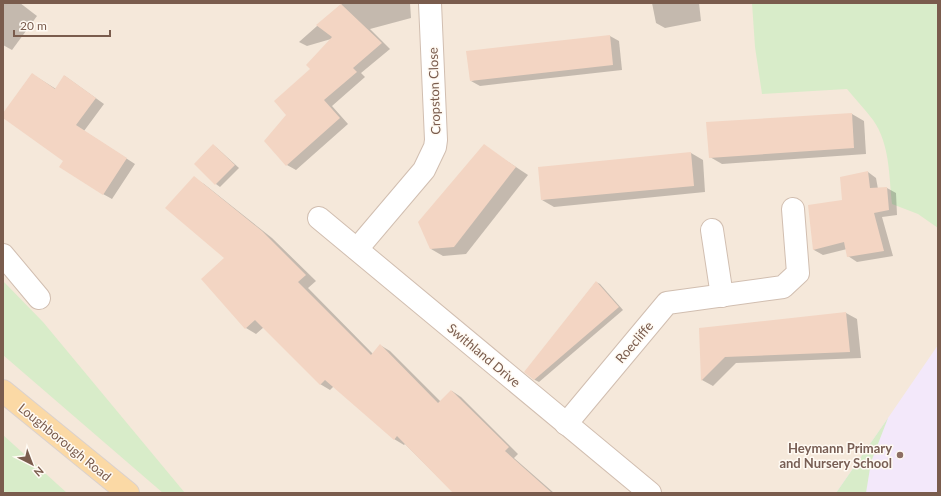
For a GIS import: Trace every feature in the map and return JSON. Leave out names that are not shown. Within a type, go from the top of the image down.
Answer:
[{"type":"main road","name":"Loughborough Road","points":[[3,391],[128,493]]},
{"type":"street","name":"Cropston Close","points":[[357,249],[424,170],[435,147],[436,140],[430,3]]},
{"type":"street","name":"Roecliffe","points":[[566,424],[667,303],[783,287],[798,273],[793,209]]},
{"type":"street","name":"Swithland Drive","points":[[319,218],[650,493]]},
{"type":"street","points":[[712,230],[722,296]]},
{"type":"street","points":[[3,255],[39,298]]},
{"type":"shaded area","points":[[3,3],[938,3],[938,493],[3,493]]},
{"type":"shaded area","name":"Heymann Primary and Nursery School","points":[[938,345],[938,493],[836,493],[888,418]]},
{"type":"green space","points":[[752,3],[938,3],[938,228],[918,214],[892,204],[888,160],[883,139],[873,120],[847,89],[762,94],[755,47]]},
{"type":"green space","points":[[3,281],[43,322],[185,493],[163,493],[3,355]]},
{"type":"green space","points":[[888,418],[871,462],[866,493],[836,493]]},
{"type":"green space","points":[[3,435],[67,493],[3,493]]},
{"type":"building","points":[[341,4],[382,43],[353,68],[357,72],[324,100],[340,118],[286,166],[264,141],[286,115],[274,101],[310,69],[306,65],[332,37],[316,25]]},
{"type":"building","points":[[610,35],[613,65],[470,81],[466,51]]},
{"type":"building","points":[[32,73],[55,89],[64,75],[96,98],[76,125],[127,158],[103,195],[59,167],[63,161],[3,118],[3,113]]},
{"type":"building","points":[[852,113],[854,148],[709,158],[706,122]]},
{"type":"building","points":[[213,144],[235,165],[215,185],[194,164]]},
{"type":"building","points":[[484,144],[516,167],[454,247],[430,249],[418,222]]},
{"type":"building","points":[[691,152],[694,186],[541,200],[538,167]]},
{"type":"building","points":[[868,171],[870,188],[887,187],[889,210],[874,213],[884,251],[847,257],[844,242],[813,250],[808,205],[842,200],[840,177]]},
{"type":"building","points":[[194,176],[262,231],[306,275],[298,282],[371,355],[380,344],[438,403],[451,390],[509,447],[505,451],[552,493],[453,493],[397,436],[394,440],[325,380],[320,385],[255,320],[245,329],[201,279],[224,258],[165,208]]},
{"type":"building","points":[[596,281],[619,307],[534,380],[524,372]]},
{"type":"building","points":[[846,312],[850,352],[725,357],[701,381],[699,328]]},
{"type":"place","name":"Heymann Primary and Nursery School","points":[[900,455]]}]
